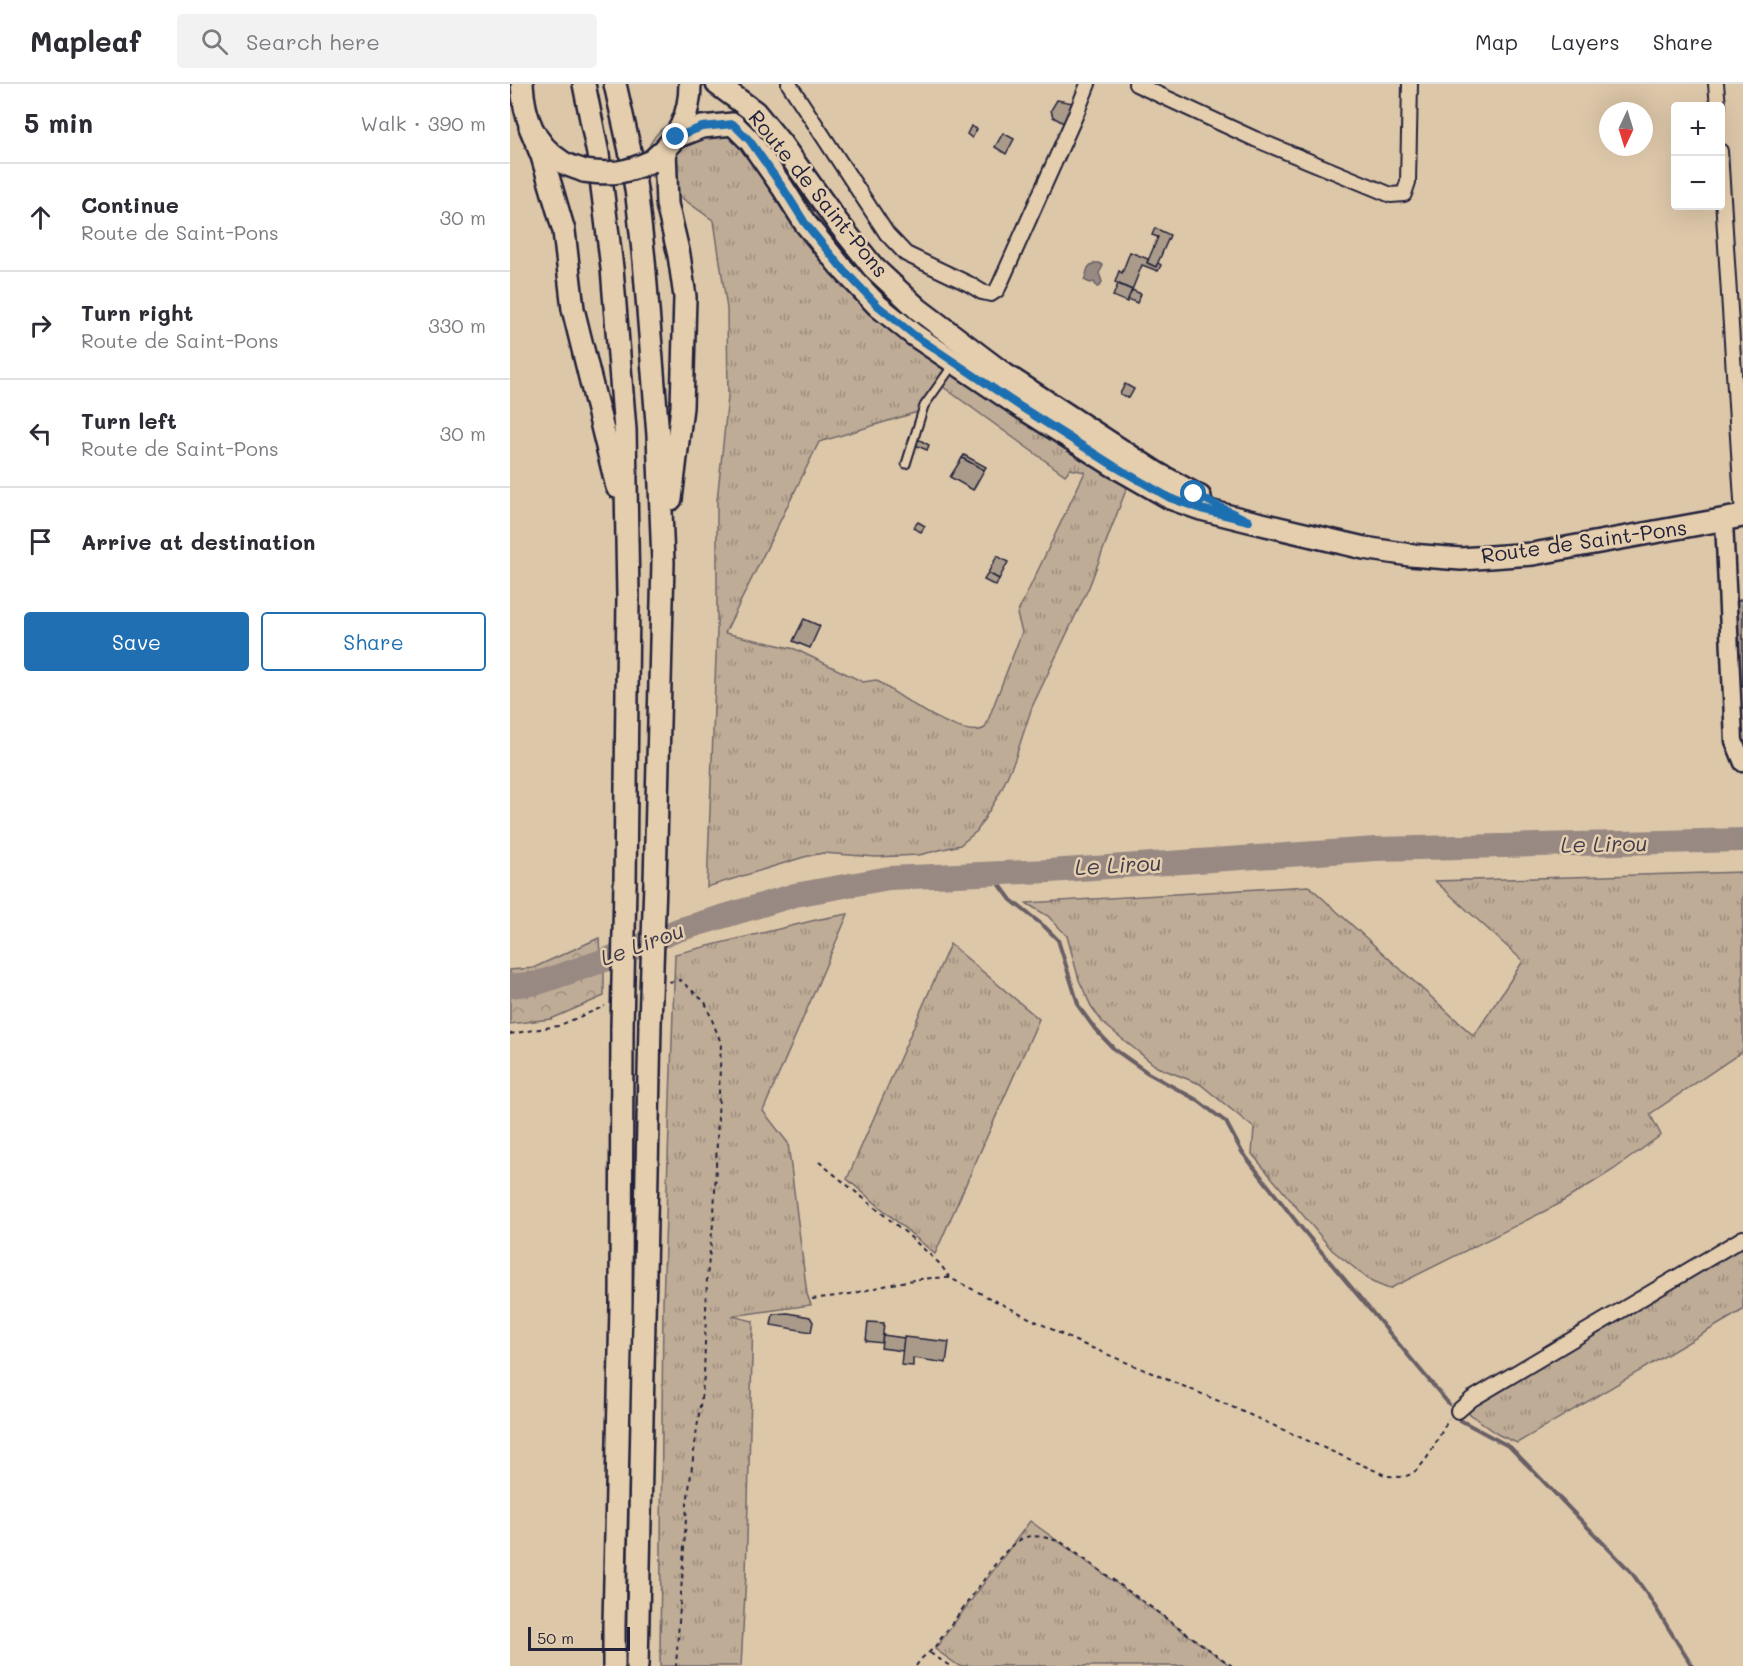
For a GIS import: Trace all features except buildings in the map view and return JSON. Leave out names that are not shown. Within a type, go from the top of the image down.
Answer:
[{"type":"main road","points":[[584,84],[598,154],[612,268],[624,430],[628,595],[620,1112],[622,1214],[614,1666]]},
{"type":"main road","points":[[615,84],[630,151],[644,260],[658,435],[663,562],[650,1023],[637,1666]]},
{"type":"main road","points":[[530,127],[544,147],[562,162],[584,171],[607,174],[630,170],[664,150],[685,119],[690,99],[690,84]]},
{"type":"main road","name":"Route de Saint-Pons","points":[[717,84],[755,112],[782,145],[838,224],[873,267],[918,309],[1004,374],[1158,474],[1249,521]]},
{"type":"main road","points":[[521,91],[530,127],[542,156],[564,231],[573,309],[621,499],[628,595]]},
{"type":"main road","name":"Route de Saint-Pons","points":[[664,150],[702,127],[733,124],[750,141],[805,223],[840,266],[878,306],[954,363],[1114,466],[1170,498],[1201,509],[1364,548],[1461,559],[1533,554],[1733,518]]},
{"type":"main road","points":[[663,562],[682,407],[685,297],[679,255],[667,204],[664,150]]},
{"type":"street","points":[[789,84],[893,241],[906,254],[982,292],[991,294],[1000,284],[1088,84]]},
{"type":"street","points":[[1136,84],[1255,139],[1390,195],[1404,194],[1408,182],[1410,84]]},
{"type":"street","points":[[1716,84],[1718,102]]},
{"type":"street","points":[[1720,156],[1733,518],[1734,741],[1743,764]]},
{"type":"street","points":[[1458,1411],[1472,1399],[1743,1238]]},
{"type":"lane","points":[[906,464],[924,406],[954,363]]},
{"type":"path","points":[[669,982],[680,980],[705,1002],[721,1043],[714,1215],[707,1277],[704,1376],[687,1504],[676,1666]]},
{"type":"path","points":[[510,1034],[558,1026],[605,1006]]},
{"type":"path","points":[[819,1161],[906,1233],[940,1264],[951,1278]]},
{"type":"path","points":[[812,1299],[850,1294],[904,1281],[932,1277],[951,1278],[1073,1340],[1221,1402],[1387,1476],[1404,1477],[1423,1464],[1450,1417],[1458,1411]]},
{"type":"path","points":[[916,1666],[999,1559],[1011,1546],[1026,1536],[1042,1536],[1061,1542],[1232,1666]]},
{"type":"path","points":[[929,1652],[950,1666]]},
{"type":"green space","points":[[687,116],[707,118],[731,131],[831,263],[1129,482],[1089,587],[1032,707],[1015,759],[1001,791],[977,831],[960,845],[919,855],[876,857],[823,853],[707,887],[717,631],[717,501],[728,397],[727,309],[714,221],[641,169],[647,150],[656,135],[677,120]],"holes":[[[939,384],[1065,475],[1070,469],[1085,472],[1017,614],[1022,632],[985,728],[975,730],[946,722],[913,705],[876,680],[863,682],[795,649],[725,633],[819,442],[924,410]]]},
{"type":"green space","points":[[1743,872],[1743,1051],[1650,1114],[1661,1135],[1613,1170],[1557,1205],[1389,1289],[1372,1282],[1332,1250],[1252,1154],[1254,1128],[1200,1084],[1157,1067],[1103,1023],[1091,1006],[1079,980],[1067,936],[1048,916],[1026,903],[1309,886],[1474,1036],[1523,961],[1435,881]]},
{"type":"green space","points":[[848,914],[763,1111],[788,1143],[807,1294],[811,1305],[732,1316],[753,1321],[746,1575],[741,1666],[660,1666],[663,1303],[675,954]]},
{"type":"green space","points":[[599,938],[600,956],[534,979],[510,981],[510,970],[533,968]]},
{"type":"green space","points":[[950,944],[1039,1019],[935,1254],[847,1179]]},
{"type":"green space","points":[[604,966],[604,996],[551,1019],[510,1024],[510,991],[538,988]]},
{"type":"green space","points":[[1743,1244],[1743,1310],[1517,1443],[1499,1435],[1466,1411]]},
{"type":"green space","points":[[1030,1521],[1231,1666],[959,1666],[935,1649]]},
{"type":"shaded area","points":[[1095,263],[1103,266],[1099,273],[1102,282],[1097,287],[1094,282],[1084,280],[1088,268]]},
{"type":"waterway","name":"Le Lirou","points":[[510,986],[538,983],[608,959],[678,930],[795,895],[889,878],[1049,871],[1376,849],[1743,840]]},
{"type":"waterway","points":[[992,874],[1011,900],[1058,940],[1079,1007],[1095,1029],[1114,1049],[1148,1073],[1197,1100],[1226,1122],[1242,1152],[1299,1225],[1449,1404]]},
{"type":"waterway","points":[[1460,1420],[1510,1447],[1632,1573],[1692,1666]]},
{"type":"route","points":[[676,137],[702,127],[733,124],[750,141],[805,223],[840,266],[878,306],[914,335],[1021,407],[1114,466],[1170,498],[1201,509],[1249,521],[1194,494]]}]
